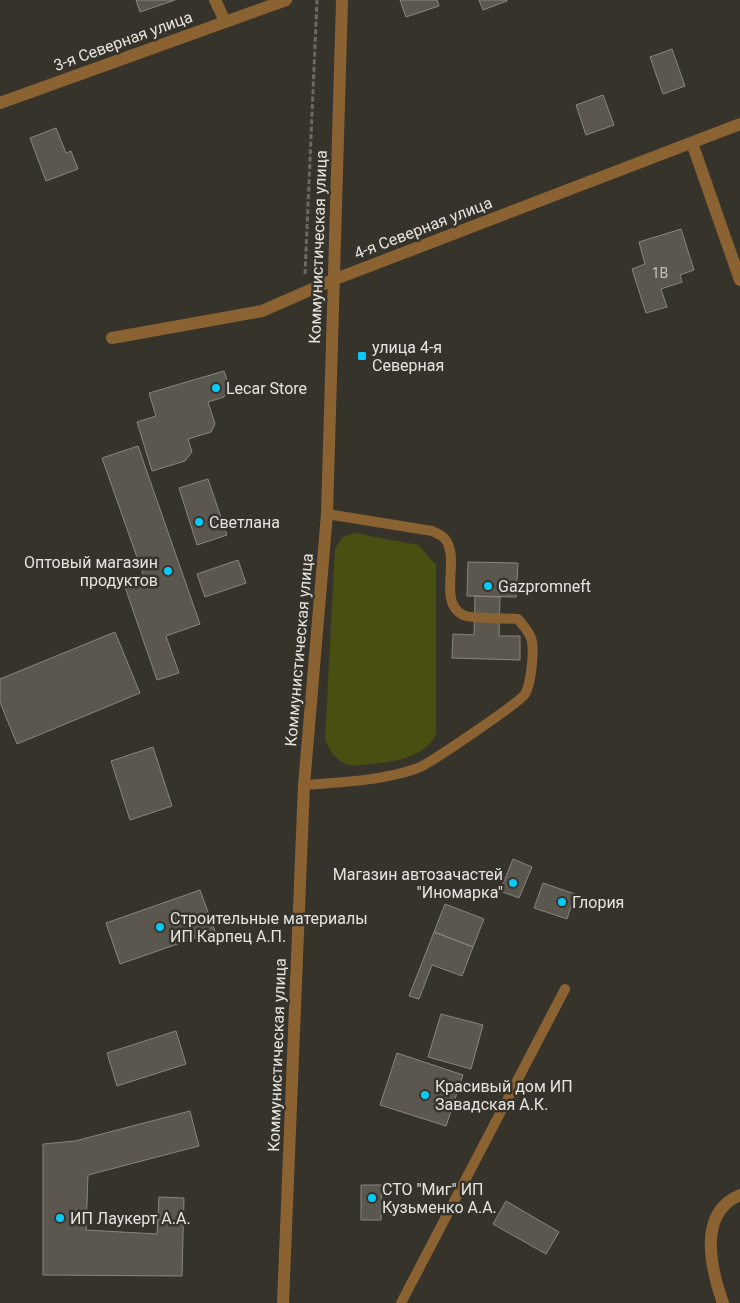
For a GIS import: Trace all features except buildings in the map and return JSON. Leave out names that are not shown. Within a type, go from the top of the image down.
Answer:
[{"type":"street","points":[[215,0],[225,22]]},
{"type":"street","name":"3-я Северная улица","points":[[0,103],[286,0]]},
{"type":"street","name":"Коммунистическая улица","points":[[283,1303],[304,785],[327,514],[342,0]]},
{"type":"street","name":"4-я Северная улица","points":[[112,338],[262,312],[333,280],[740,124]]},
{"type":"street","points":[[692,143],[740,280]]},
{"type":"street","points":[[723,1303],[713,1270],[710,1243],[714,1220],[731,1198],[740,1194]]},
{"type":"lane","points":[[304,785],[365,780],[418,768],[510,709],[524,695],[530,676],[532,641],[526,628],[518,619],[464,616],[456,608],[450,596],[450,548],[445,538],[432,531],[327,514]]},
{"type":"lane","points":[[401,1303],[565,989]]},
{"type":"path","points":[[304,293],[317,0]]},
{"type":"green space","points":[[354,533],[418,545],[436,565],[436,734],[430,744],[422,751],[411,756],[388,762],[354,766],[339,760],[330,750],[325,740],[335,548],[343,537]]},
{"type":"place","name":"улица 4-я Северная","points":[[362,356]]},
{"type":"place","name":"Lecar Store","points":[[216,388]]},
{"type":"place","name":"Светлана","points":[[199,522]]},
{"type":"place","name":"Оптовый магазин продуктов","points":[[168,571]]},
{"type":"place","name":"Gazpromneft","points":[[488,586]]},
{"type":"place","name":"Магазин автозачастей \"Иномарка\"","points":[[513,883]]},
{"type":"place","name":"Глория","points":[[562,902]]},
{"type":"place","name":"Строительные материалы ИП Карпец А.П.","points":[[160,927]]},
{"type":"place","name":"Красивый дом ИП Завадская А.К.","points":[[425,1095]]},
{"type":"place","name":"СТО \"Миг\" ИП Кузьменко А.А.","points":[[372,1198]]},
{"type":"place","name":"ИП Лаукерт А.А.","points":[[60,1218]]}]
